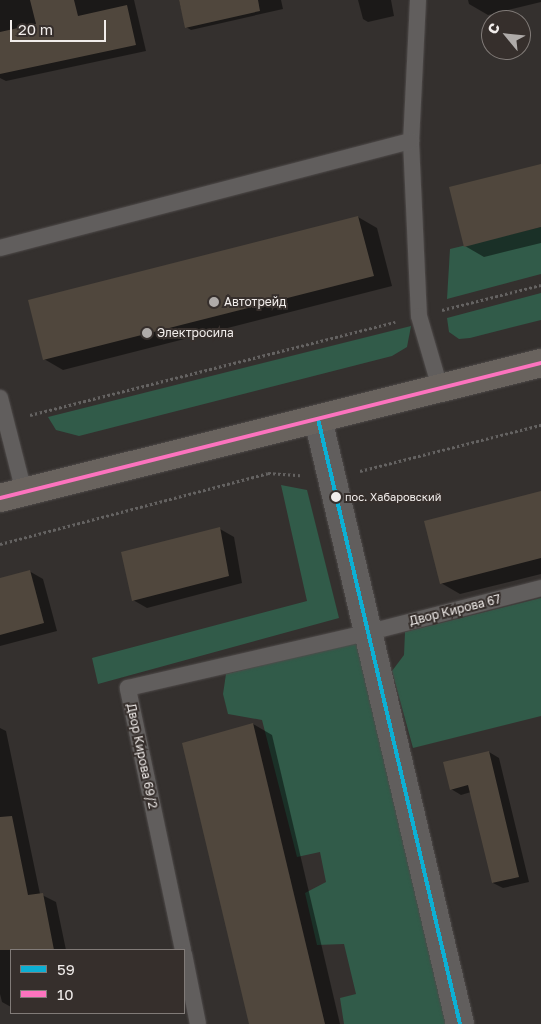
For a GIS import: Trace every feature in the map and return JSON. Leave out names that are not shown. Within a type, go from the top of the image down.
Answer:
[{"type":"main road","points":[[12,495],[541,363]]},
{"type":"street","points":[[318,419],[370,632],[460,1024]]},
{"type":"lane","points":[[418,0],[411,140],[419,316],[440,388]]},
{"type":"lane","points":[[0,248],[411,140]]},
{"type":"lane","points":[[0,398],[6,421],[12,495]]},
{"type":"lane","name":"Двор Кирова 67","points":[[370,632],[541,588]]},
{"type":"lane","name":"Двор Кирова 69/2","points":[[183,949],[128,688],[370,632]]},
{"type":"lane","points":[[185,959],[198,1024]]},
{"type":"path","points":[[6,421],[541,285]]},
{"type":"path","points":[[0,544],[268,472],[332,478],[541,425]]},
{"type":"green space","points":[[541,227],[541,274],[447,299],[450,249]]},
{"type":"green space","points":[[541,293],[541,320],[470,338],[459,339],[449,332],[447,318]]},
{"type":"green space","points":[[411,326],[407,347],[392,356],[79,436],[56,430],[48,417]]},
{"type":"green space","points":[[281,485],[307,490],[339,618],[98,684],[92,658],[307,601]]},
{"type":"green space","points":[[541,598],[541,716],[413,748],[392,671],[404,655],[405,632]]},
{"type":"green space","points":[[361,641],[449,1024],[344,1024],[340,998],[356,994],[344,944],[317,945],[305,893],[326,882],[320,852],[297,857],[262,720],[228,714],[223,694],[226,674]]},
{"type":"building","points":[[30,0],[74,0],[78,16],[127,5],[136,45],[0,74],[0,32],[36,24]]},
{"type":"building","points":[[179,0],[258,0],[260,11],[185,28]]},
{"type":"building","points":[[541,164],[541,227],[464,247],[449,187]]},
{"type":"building","points":[[358,216],[374,276],[43,360],[28,300]]},
{"type":"building","points":[[541,491],[541,558],[440,584],[424,521]]},
{"type":"building","points":[[220,527],[229,576],[132,601],[121,552]]},
{"type":"building","points":[[30,570],[44,623],[0,635],[0,578]]},
{"type":"building","points":[[253,723],[325,1024],[249,1024],[182,743]]},
{"type":"building","points":[[489,751],[519,877],[492,883],[468,785],[450,790],[443,762]]},
{"type":"building","points":[[12,816],[28,895],[43,893],[54,949],[0,950],[0,817]]},
{"type":"transit line","name":"10","points":[[0,498],[541,363]]},
{"type":"transit line","name":"59","points":[[318,419],[460,1024]]},
{"type":"place","name":"Автотрейд","points":[[214,302]]},
{"type":"place","name":"Электросила","points":[[147,333]]},
{"type":"place","name":"пос. Хабаровский","points":[[336,497]]}]
